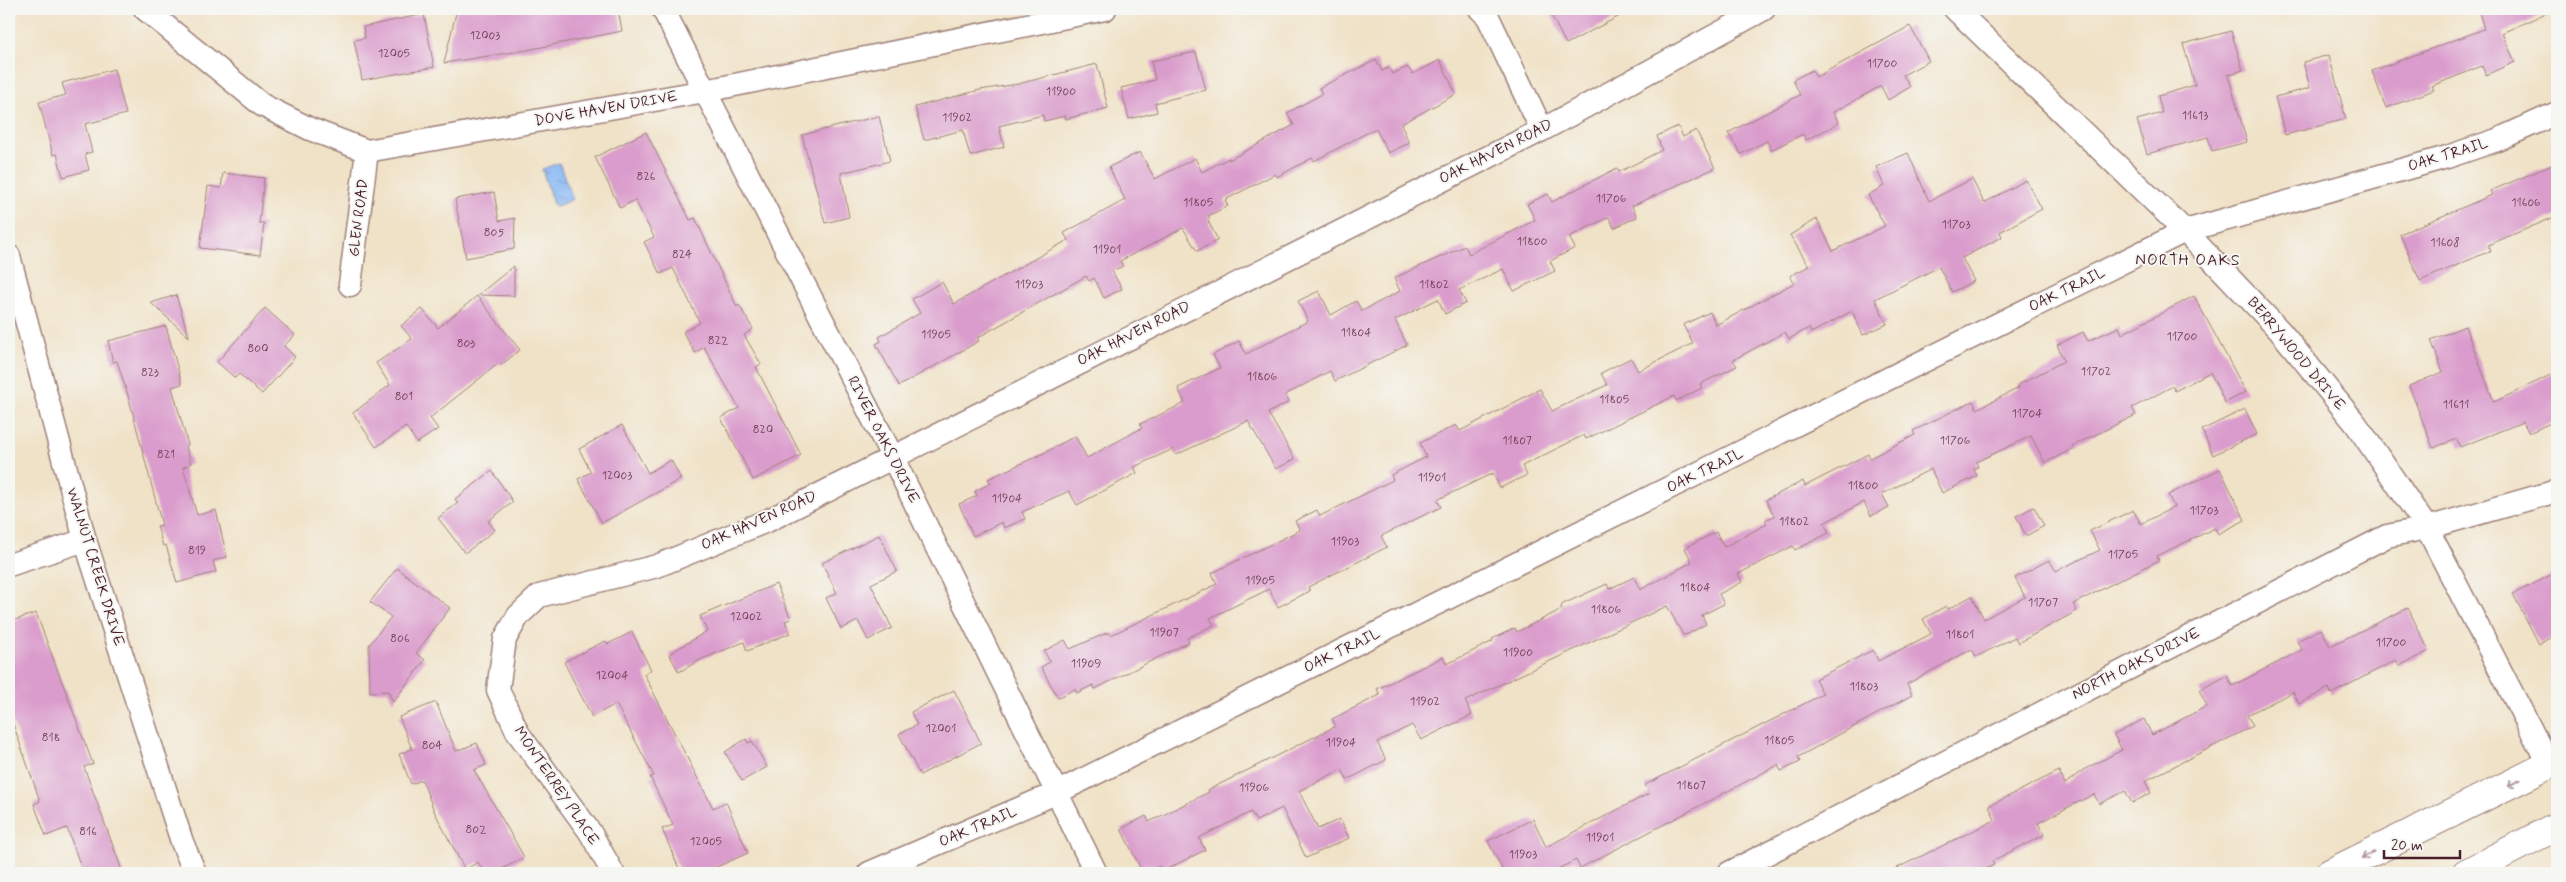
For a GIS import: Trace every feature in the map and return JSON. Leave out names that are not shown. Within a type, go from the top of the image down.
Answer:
[{"type":"main road","points":[[2330,873],[2553,763]]},
{"type":"main road","points":[[2466,873],[2557,826]]},
{"type":"street","points":[[145,9],[262,105],[310,129],[367,151]]},
{"type":"street","name":"RIVER OAKS DRIVE","points":[[664,9],[892,456],[1096,873]]},
{"type":"street","name":"DOVE HAVEN DRIVE","points":[[367,151],[705,91],[1105,9]]},
{"type":"street","points":[[1480,9],[1488,17],[1542,130]]},
{"type":"street","name":"OAK HAVEN ROAD","points":[[505,639],[518,616],[538,596],[657,566],[769,520],[892,456],[1542,130],[1764,9]]},
{"type":"street","name":"BERRYWOOD DRIVE","points":[[1955,9],[2185,231],[2280,331],[2356,424],[2427,528],[2553,763]]},
{"type":"street","name":"OAK TRAIL","points":[[869,873],[1056,793],[2185,231],[2447,157],[2497,140],[2557,113]]},
{"type":"street","name":"GLEN ROAD","points":[[350,285],[367,151]]},
{"type":"street","name":"WALNUT CREEK DRIVE","points":[[9,256],[85,540],[178,832],[195,873]]},
{"type":"street","name":"NORTH OAKS DRIVE","points":[[1729,873],[2387,536],[2427,528],[2557,491]]},
{"type":"street","points":[[9,564],[85,540]]},
{"type":"street","name":"MONTERREY PLACE","points":[[505,639],[498,690],[518,733],[590,832],[612,873]]},
{"type":"water","points":[[559,163],[572,197],[571,200],[557,206],[553,204],[542,169]]},
{"type":"building","points":[[457,9],[618,9],[622,31],[527,50],[444,63]]},
{"type":"building","points":[[1548,9],[1633,9],[1566,44]]},
{"type":"building","points":[[2478,9],[2555,9],[2502,33],[2515,62],[2486,75],[2482,66],[2432,86],[2434,90],[2386,108],[2372,71],[2484,29]]},
{"type":"building","points":[[424,14],[434,67],[362,80],[354,40],[365,38],[363,27]]},
{"type":"building","points":[[1910,26],[1929,61],[1903,75],[1910,87],[1888,100],[1881,86],[1833,112],[1839,123],[1806,140],[1803,134],[1771,150],[1767,141],[1741,154],[1728,133],[1800,95],[1793,80],[1812,70],[1816,77]]},
{"type":"building","points":[[2231,31],[2243,70],[2228,75],[2247,142],[2212,151],[2208,137],[2147,154],[2137,120],[2162,113],[2158,96],[2195,85],[2183,44]]},
{"type":"building","points":[[1196,52],[1206,90],[1155,103],[1157,112],[1129,119],[1121,88],[1155,80],[1151,61]]},
{"type":"building","points":[[2329,55],[2346,119],[2285,135],[2275,97],[2310,88],[2303,62]]},
{"type":"building","points":[[1376,60],[1382,71],[1389,68],[1392,74],[1407,67],[1413,74],[1440,60],[1456,94],[1401,124],[1409,143],[1388,153],[1376,129],[1374,129],[1314,161],[1312,158],[1277,177],[1275,174],[1225,200],[1228,206],[1208,216],[1210,219],[1208,221],[1218,240],[1197,251],[1183,228],[1120,261],[1123,266],[1112,271],[1122,289],[1104,298],[1094,278],[1089,281],[1086,276],[977,338],[979,341],[899,386],[876,344],[881,341],[879,337],[920,313],[912,299],[942,282],[954,304],[1068,240],[1064,233],[1125,200],[1109,167],[1140,152],[1155,179],[1195,158],[1202,172],[1229,158],[1229,160],[1294,125],[1287,113],[1322,94],[1319,88]]},
{"type":"building","points":[[1097,64],[1108,108],[1066,119],[1065,116],[1044,121],[1043,115],[999,126],[1004,147],[970,156],[963,130],[924,140],[915,107],[980,90],[1018,84]]},
{"type":"building","points":[[114,69],[126,114],[85,124],[92,152],[85,154],[89,170],[63,177],[57,154],[53,155],[39,102],[66,95],[62,83]]},
{"type":"building","points":[[879,116],[890,161],[841,173],[849,217],[825,223],[802,135]]},
{"type":"building","points":[[1678,126],[1683,137],[1696,130],[1715,168],[1632,206],[1637,217],[1614,228],[1609,217],[1569,237],[1575,248],[1550,261],[1555,271],[1514,291],[1503,269],[1459,290],[1466,303],[1445,314],[1438,299],[1395,320],[1407,345],[1335,381],[1330,371],[1285,395],[1289,402],[1268,413],[1295,459],[1276,469],[1248,421],[1176,455],[1173,449],[1134,467],[1137,473],[1077,505],[1069,491],[1022,512],[1025,519],[1004,528],[1002,522],[973,536],[959,504],[977,496],[975,491],[991,483],[988,479],[1075,436],[1087,458],[1142,428],[1140,424],[1185,403],[1178,388],[1220,368],[1213,355],[1239,341],[1246,354],[1308,321],[1298,301],[1319,291],[1331,315],[1356,301],[1362,311],[1400,291],[1394,278],[1465,246],[1469,254],[1535,220],[1527,204],[1548,194],[1552,202],[1617,168],[1619,172],[1662,150],[1657,136]]},
{"type":"building","points":[[646,132],[690,220],[695,218],[737,307],[739,305],[753,329],[744,335],[761,364],[756,367],[801,455],[753,480],[721,418],[739,408],[704,347],[695,353],[683,332],[700,323],[673,268],[660,274],[644,242],[654,237],[635,200],[620,208],[595,157]]},
{"type":"building","points":[[1908,153],[1929,201],[1972,179],[1984,203],[2026,180],[2042,209],[2000,232],[2002,237],[1962,258],[1974,281],[1952,292],[1939,267],[1875,299],[1887,324],[1863,335],[1852,311],[1811,333],[1809,328],[1789,339],[1785,332],[1733,360],[1737,366],[1700,384],[1702,388],[1676,401],[1674,396],[1586,439],[1584,435],[1522,466],[1527,475],[1500,488],[1493,473],[1437,500],[1441,507],[1381,536],[1387,547],[1308,587],[1310,591],[1278,607],[1269,589],[1210,618],[1214,625],[1187,638],[1189,642],[1095,689],[1093,685],[1077,693],[1075,689],[1058,698],[1041,667],[1050,662],[1044,651],[1065,640],[1070,649],[1109,632],[1111,635],[1217,584],[1212,573],[1300,530],[1295,521],[1317,510],[1320,516],[1393,480],[1391,475],[1426,457],[1420,443],[1456,425],[1460,431],[1540,389],[1552,411],[1607,385],[1601,373],[1631,358],[1638,371],[1693,343],[1683,325],[1710,312],[1716,325],[1794,283],[1790,276],[1809,266],[1790,235],[1817,219],[1833,251],[1885,226],[1868,195],[1884,186],[1876,167]]},
{"type":"building","points":[[2557,163],[2557,216],[2488,245],[2490,251],[2420,281],[2400,234],[2492,195],[2490,191]]},
{"type":"building","points":[[223,173],[264,178],[259,223],[264,223],[260,255],[200,248],[208,186],[221,188]]},
{"type":"building","points":[[494,192],[499,221],[515,218],[514,249],[466,258],[455,199]]},
{"type":"building","points":[[514,266],[514,296],[478,295]]},
{"type":"building","points":[[176,295],[189,337],[151,303]]},
{"type":"building","points":[[477,296],[520,350],[501,365],[499,363],[430,418],[438,429],[417,443],[406,427],[376,447],[353,413],[390,385],[376,363],[412,339],[401,326],[422,309],[438,328]]},
{"type":"building","points":[[2194,296],[2246,392],[2225,403],[2210,372],[2175,391],[2173,386],[2132,408],[2136,415],[2072,446],[2074,448],[2045,463],[2031,436],[1976,462],[1978,467],[1974,469],[1977,476],[1942,493],[1931,469],[1882,494],[1889,507],[1871,516],[1864,502],[1824,523],[1829,533],[1795,550],[1793,546],[1738,574],[1742,582],[1719,594],[1724,604],[1702,615],[1706,624],[1688,634],[1683,635],[1667,606],[1465,701],[1472,715],[1421,740],[1412,725],[1377,742],[1386,760],[1347,780],[1342,769],[1299,791],[1318,829],[1340,819],[1349,838],[1306,858],[1282,808],[1256,821],[1251,812],[1199,838],[1205,850],[1163,871],[1160,866],[1143,873],[1121,829],[1146,816],[1149,822],[1209,792],[1208,790],[1336,726],[1332,719],[1380,695],[1377,689],[1443,657],[1447,664],[1515,628],[1517,632],[1562,609],[1561,606],[1563,604],[1607,584],[1609,589],[1634,577],[1640,590],[1692,562],[1685,548],[1716,532],[1724,547],[1767,524],[1765,520],[1774,516],[1766,500],[1803,481],[1805,486],[1868,454],[1870,458],[1915,435],[1913,431],[1973,401],[1977,409],[2019,388],[2018,385],[2064,361],[2057,345],[2083,332],[2088,341],[2119,327],[2122,334]]},
{"type":"building","points":[[265,308],[295,335],[284,346],[295,357],[262,394],[239,374],[235,378],[217,362]]},
{"type":"building","points":[[166,326],[182,384],[172,387],[188,445],[186,446],[191,464],[183,467],[197,515],[216,510],[227,557],[213,561],[216,572],[177,583],[166,545],[163,546],[157,526],[162,525],[129,399],[117,361],[113,362],[108,341]]},
{"type":"building","points":[[2465,326],[2494,402],[2557,372],[2557,420],[2529,433],[2523,422],[2460,447],[2457,439],[2433,448],[2409,386],[2443,372],[2431,340]]},
{"type":"building","points":[[2245,409],[2257,434],[2213,455],[2202,430]]},
{"type":"building","points":[[622,425],[648,473],[671,460],[681,479],[602,523],[578,479],[591,472],[579,449]]},
{"type":"building","points":[[2220,469],[2245,520],[2218,534],[2215,528],[2157,556],[2159,560],[2073,604],[2077,611],[2018,643],[2015,637],[1976,657],[1972,649],[1907,684],[1912,695],[1798,757],[1800,762],[1781,771],[1778,765],[1580,868],[1576,860],[1550,873],[1504,873],[1488,841],[1533,819],[1546,847],[1650,793],[1645,785],[1823,694],[1815,679],[1873,650],[1878,661],[1931,634],[1923,619],[1946,606],[1948,609],[1972,596],[1984,619],[2025,597],[2015,578],[2049,560],[2056,571],[2100,550],[2090,531],[2133,510],[2141,524],[2174,507],[2168,495]]},
{"type":"building","points":[[492,471],[513,502],[488,521],[495,530],[465,553],[438,518],[458,503],[455,499]]},
{"type":"building","points":[[2034,507],[2044,526],[2026,536],[2016,516]]},
{"type":"building","points":[[879,535],[897,571],[871,584],[892,628],[868,640],[858,621],[841,629],[826,598],[837,593],[822,563]]},
{"type":"building","points":[[397,568],[450,608],[416,653],[425,660],[393,702],[388,691],[370,692],[369,645],[391,617],[370,602]]},
{"type":"building","points":[[2557,572],[2557,635],[2539,644],[2513,594]]},
{"type":"building","points":[[776,584],[791,619],[785,621],[790,633],[747,651],[744,642],[700,660],[679,672],[669,654],[707,631],[700,616]]},
{"type":"building","points":[[2408,608],[2429,651],[2399,666],[2396,660],[2331,694],[2329,688],[2299,704],[2293,692],[2247,715],[2253,726],[2145,781],[2151,793],[2132,803],[2125,791],[2099,804],[2094,794],[2038,823],[2044,835],[1992,861],[1994,865],[1977,873],[1887,873],[1995,820],[1989,806],[2059,771],[2065,784],[2083,770],[2122,750],[2114,735],[2144,719],[2152,735],[2207,706],[2199,690],[2227,676],[2232,686],[2302,650],[2297,641],[2321,629],[2330,646]]},
{"type":"building","points":[[36,613],[93,764],[84,767],[123,873],[83,873],[67,828],[46,836],[34,804],[40,801],[9,712],[9,622]]},
{"type":"building","points":[[632,632],[651,670],[644,674],[713,808],[726,802],[748,853],[703,873],[681,873],[662,829],[673,825],[650,777],[654,776],[616,704],[592,717],[564,662],[605,641],[608,644]]},
{"type":"building","points":[[954,690],[981,743],[920,775],[899,734],[917,725],[911,712]]},
{"type":"building","points":[[436,702],[456,751],[477,743],[486,765],[474,770],[524,857],[495,873],[485,873],[478,862],[465,870],[435,813],[422,780],[411,784],[399,754],[412,749],[399,717]]},
{"type":"building","points":[[746,739],[748,743],[752,741],[767,767],[742,781],[725,752]]},
{"type":"district","name":"NORTH OAKS","points":[[2188,260]]}]
